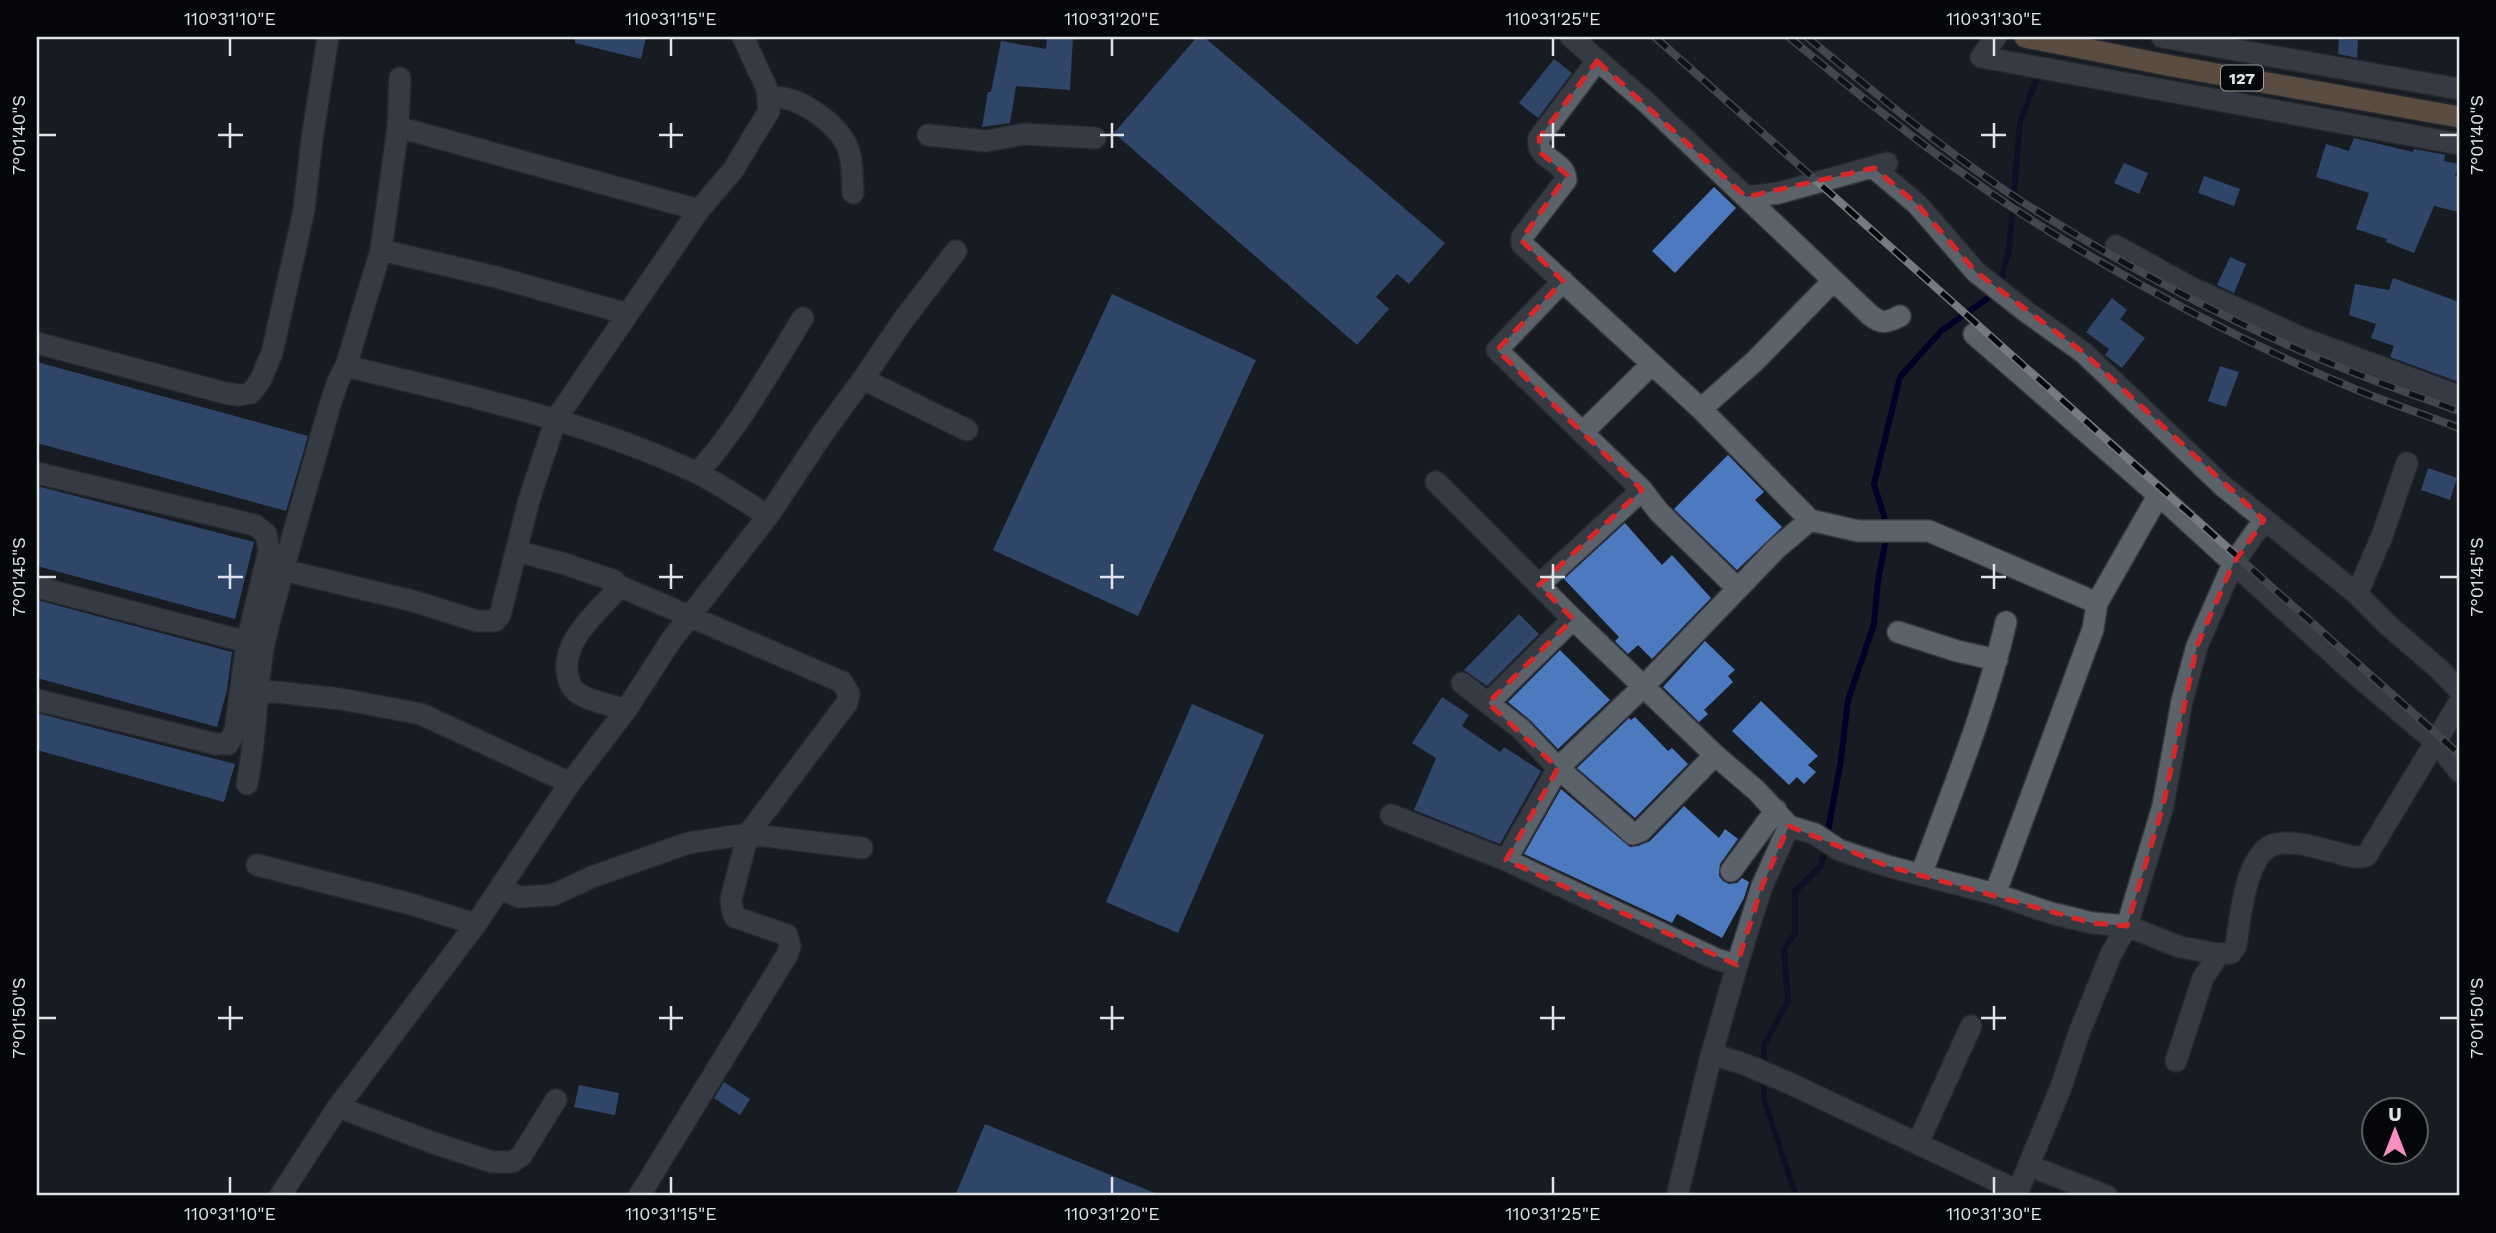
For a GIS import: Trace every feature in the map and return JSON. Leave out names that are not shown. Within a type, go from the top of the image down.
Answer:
[{"type":"main road","name":"127","points":[[2025,37],[2459,117]]},
{"type":"street","points":[[37,343],[225,393],[251,393],[260,381],[272,353],[304,211],[328,37]]},
{"type":"street","points":[[283,570],[413,601],[485,622],[495,621],[500,615],[529,500],[556,419],[699,210],[733,170],[769,111],[769,98],[743,37]]},
{"type":"street","points":[[1571,37],[1647,103],[1877,320],[1888,322],[1900,316]]},
{"type":"street","points":[[1996,37],[1981,57],[2459,144]]},
{"type":"street","points":[[2162,37],[2233,43],[2459,89]]},
{"type":"street","points":[[1597,61],[1539,138],[1537,146],[1541,153],[1560,166],[1565,172],[1566,180],[1521,240],[1522,244],[1701,409],[1810,520],[1858,531],[1929,531],[2097,603]]},
{"type":"street","points":[[247,784],[254,751],[264,646],[283,570],[330,405],[346,366],[381,250],[398,127],[400,78]]},
{"type":"street","points":[[769,98],[778,96],[800,103],[827,122],[837,133],[846,144],[851,159],[853,193]]},
{"type":"street","points":[[398,127],[699,210]]},
{"type":"street","points":[[928,135],[986,141],[1024,134],[1095,138]]},
{"type":"street","points":[[1746,197],[1779,193],[1881,165],[1976,272],[2084,353],[2214,477],[2357,594],[2459,690]]},
{"type":"street","points":[[2116,246],[2192,288],[2302,338],[2459,396]]},
{"type":"street","points":[[381,250],[496,277],[628,314]]},
{"type":"street","points":[[280,1196],[338,1107],[475,924],[570,783],[626,710],[690,616],[768,516],[904,319],[956,251]]},
{"type":"street","points":[[1563,281],[1497,350],[1642,490],[1659,512],[1737,589]]},
{"type":"street","points":[[1701,409],[1755,361],[1833,281]]},
{"type":"street","points":[[697,473],[754,396],[803,318]]},
{"type":"street","points":[[1975,334],[2172,506],[2353,672],[2437,743],[2459,771]]},
{"type":"street","points":[[1581,433],[1651,365]]},
{"type":"street","points":[[346,366],[556,419],[621,440],[697,473],[768,516]]},
{"type":"street","points":[[863,379],[967,430]]},
{"type":"street","points":[[2357,594],[2382,536],[2407,463]]},
{"type":"street","points":[[37,473],[255,525],[266,534],[269,550],[247,642],[235,732],[228,744],[216,744],[37,700]]},
{"type":"street","points":[[1436,482],[1573,619],[1782,818],[1815,834],[1839,850],[1887,866],[1995,894],[2051,913],[2092,923],[2127,926],[2180,947],[2218,954],[2231,953],[2236,947],[2243,900],[2259,853],[2275,844],[2289,843],[2362,858],[2367,855],[2459,704]]},
{"type":"street","points":[[1539,585],[1642,490]]},
{"type":"street","points":[[1995,894],[2092,629],[2097,603],[2158,496]]},
{"type":"street","points":[[1506,860],[1558,768],[1645,685],[1777,548],[1810,520]]},
{"type":"street","points":[[1712,1054],[1789,1083],[1918,1143],[2017,1194],[2061,1087],[2078,1033],[2111,954],[2127,926],[2163,806],[2191,664],[2233,564],[2264,520]]},
{"type":"street","points":[[516,551],[608,577],[617,585],[842,682],[848,690],[846,703],[747,834],[731,898],[736,917],[787,935],[790,946],[788,955],[639,1196]]},
{"type":"street","points":[[617,585],[615,592],[570,648],[566,673],[570,686],[577,694],[626,710]]},
{"type":"street","points":[[37,587],[247,642]]},
{"type":"street","points":[[1488,704],[1573,619]]},
{"type":"street","points":[[1921,875],[1965,758],[1997,660],[2006,622]]},
{"type":"street","points":[[1898,632],[1957,651],[1997,660]]},
{"type":"street","points":[[1462,684],[1521,729],[1558,768],[1633,834],[1641,831],[1715,755]]},
{"type":"street","points":[[258,690],[341,699],[421,714],[570,783]]},
{"type":"street","points":[[1391,815],[1506,860],[1716,959],[1737,965]]},
{"type":"street","points":[[1731,871],[1782,818]]},
{"type":"street","points":[[1677,1196],[1712,1054],[1782,818]]},
{"type":"street","points":[[500,888],[519,897],[553,895],[592,877],[688,843],[747,834],[862,848]]},
{"type":"street","points":[[257,865],[395,900],[475,924]]},
{"type":"street","points":[[2176,1061],[2203,978],[2218,954]]},
{"type":"street","points":[[1918,1143],[1971,1026]]},
{"type":"street","points":[[338,1107],[442,1146],[502,1163],[512,1162],[521,1156],[556,1100]]},
{"type":"street","points":[[2030,1166],[2107,1196]]},
{"type":"highlighted area","points":[[1597,61],[1746,197],[1874,168],[1917,204],[1976,272],[2084,353],[2264,520],[2233,564],[2197,646],[2163,806],[2127,926],[2092,923],[1887,866],[1789,826],[1762,886],[1737,965],[1506,860],[1558,768],[1488,703],[1573,619],[1539,585],[1642,490],[1497,350],[1563,281],[1521,240],[1567,175],[1541,153],[1539,138]]},
{"type":"building","points":[[575,37],[646,37],[641,59],[575,43]]},
{"type":"building","points":[[1047,37],[1073,37],[1070,90],[1016,86],[1010,123],[982,127],[1001,41],[1046,49]]},
{"type":"building","points":[[1197,37],[1204,37],[1445,243],[1409,284],[1397,274],[1376,297],[1389,309],[1357,345],[1114,133]]},
{"type":"building","points":[[2339,39],[2358,40],[2357,58],[2338,54]]},
{"type":"building","points":[[1554,59],[1572,73],[1538,118],[1519,103]]},
{"type":"building","points":[[2354,138],[2413,152],[2414,149],[2445,155],[2444,161],[2458,164],[2455,176],[2459,177],[2459,212],[2434,206],[2414,253],[2386,242],[2387,239],[2356,229],[2369,193],[2316,177],[2326,144],[2349,151]]},
{"type":"building","points":[[2124,163],[2148,173],[2139,194],[2114,183]]},
{"type":"building","points":[[2204,176],[2240,189],[2234,206],[2198,193]]},
{"type":"building","points":[[1714,187],[1736,208],[1675,273],[1652,251]]},
{"type":"building","points":[[2230,257],[2246,264],[2234,293],[2217,285]]},
{"type":"building","points":[[2393,278],[2459,302],[2459,382],[2390,357],[2394,346],[2371,338],[2376,324],[2349,315],[2355,284],[2389,290]]},
{"type":"building","points":[[1112,294],[1256,360],[1138,616],[993,550]]},
{"type":"building","points":[[2112,298],[2127,310],[2120,319],[2145,338],[2122,368],[2105,355],[2109,349],[2086,332]]},
{"type":"building","points":[[37,362],[308,436],[286,511],[37,443]]},
{"type":"building","points":[[2220,366],[2239,372],[2226,407],[2208,401]]},
{"type":"building","points":[[1728,455],[1764,492],[1755,500],[1782,527],[1737,570],[1674,509]]},
{"type":"building","points":[[2428,468],[2457,478],[2450,500],[2421,490]]},
{"type":"building","points":[[37,486],[254,542],[235,619],[37,566]]},
{"type":"building","points":[[1625,523],[1662,565],[1672,555],[1711,598],[1652,659],[1638,645],[1628,654],[1615,641],[1619,637],[1564,579]]},
{"type":"building","points":[[37,600],[232,652],[227,690],[217,727],[37,678]]},
{"type":"building","points":[[1519,614],[1539,634],[1487,686],[1464,670]]},
{"type":"building","points":[[1705,641],[1735,670],[1728,676],[1733,682],[1704,710],[1708,714],[1699,722],[1663,687]]},
{"type":"building","points":[[1560,650],[1610,700],[1558,749],[1508,702]]},
{"type":"building","points":[[1442,697],[1469,715],[1462,726],[1500,752],[1504,747],[1541,771],[1500,844],[1414,810],[1436,758],[1412,743]]},
{"type":"building","points":[[1761,701],[1818,756],[1808,765],[1816,772],[1804,784],[1797,777],[1789,785],[1732,731]]},
{"type":"building","points":[[1192,704],[1264,735],[1178,933],[1106,902]]},
{"type":"building","points":[[37,713],[235,764],[224,802],[37,750]]},
{"type":"building","points":[[1635,717],[1668,751],[1672,748],[1688,764],[1635,818],[1577,768],[1629,718],[1631,720]]},
{"type":"building","points":[[1561,789],[1630,847],[1650,841],[1684,806],[1719,838],[1725,829],[1738,839],[1720,864],[1719,876],[1729,884],[1737,883],[1742,878],[1749,882],[1744,898],[1722,938],[1677,914],[1672,923],[1524,854]]},
{"type":"building","points":[[724,1082],[750,1099],[740,1115],[714,1098]]},
{"type":"building","points":[[579,1085],[619,1093],[615,1115],[574,1107]]},
{"type":"building","points":[[985,1124],[1162,1196],[955,1196]]},
{"type":"waterway","points":[[1827,836],[1841,760],[1848,700],[1874,624],[1878,581],[1888,529],[1874,484],[1900,377],[1941,331],[1998,291],[2009,250],[2020,122],[2038,76]]},
{"type":"waterway","points":[[1764,1066],[1764,1045],[1788,1001],[1784,949],[1795,934],[1795,891],[1821,866],[1825,847]]},
{"type":"waterway","points":[[1764,1077],[1764,1099],[1796,1196]]},
{"type":"railway","points":[[1655,37],[2459,754]]},
{"type":"railway","points":[[1789,37],[1930,150],[2004,202],[2080,250],[2246,340],[2363,392],[2459,428]]},
{"type":"railway","points":[[1807,37],[1966,163],[2021,201],[2102,250],[2273,339],[2360,375],[2459,411]]}]
